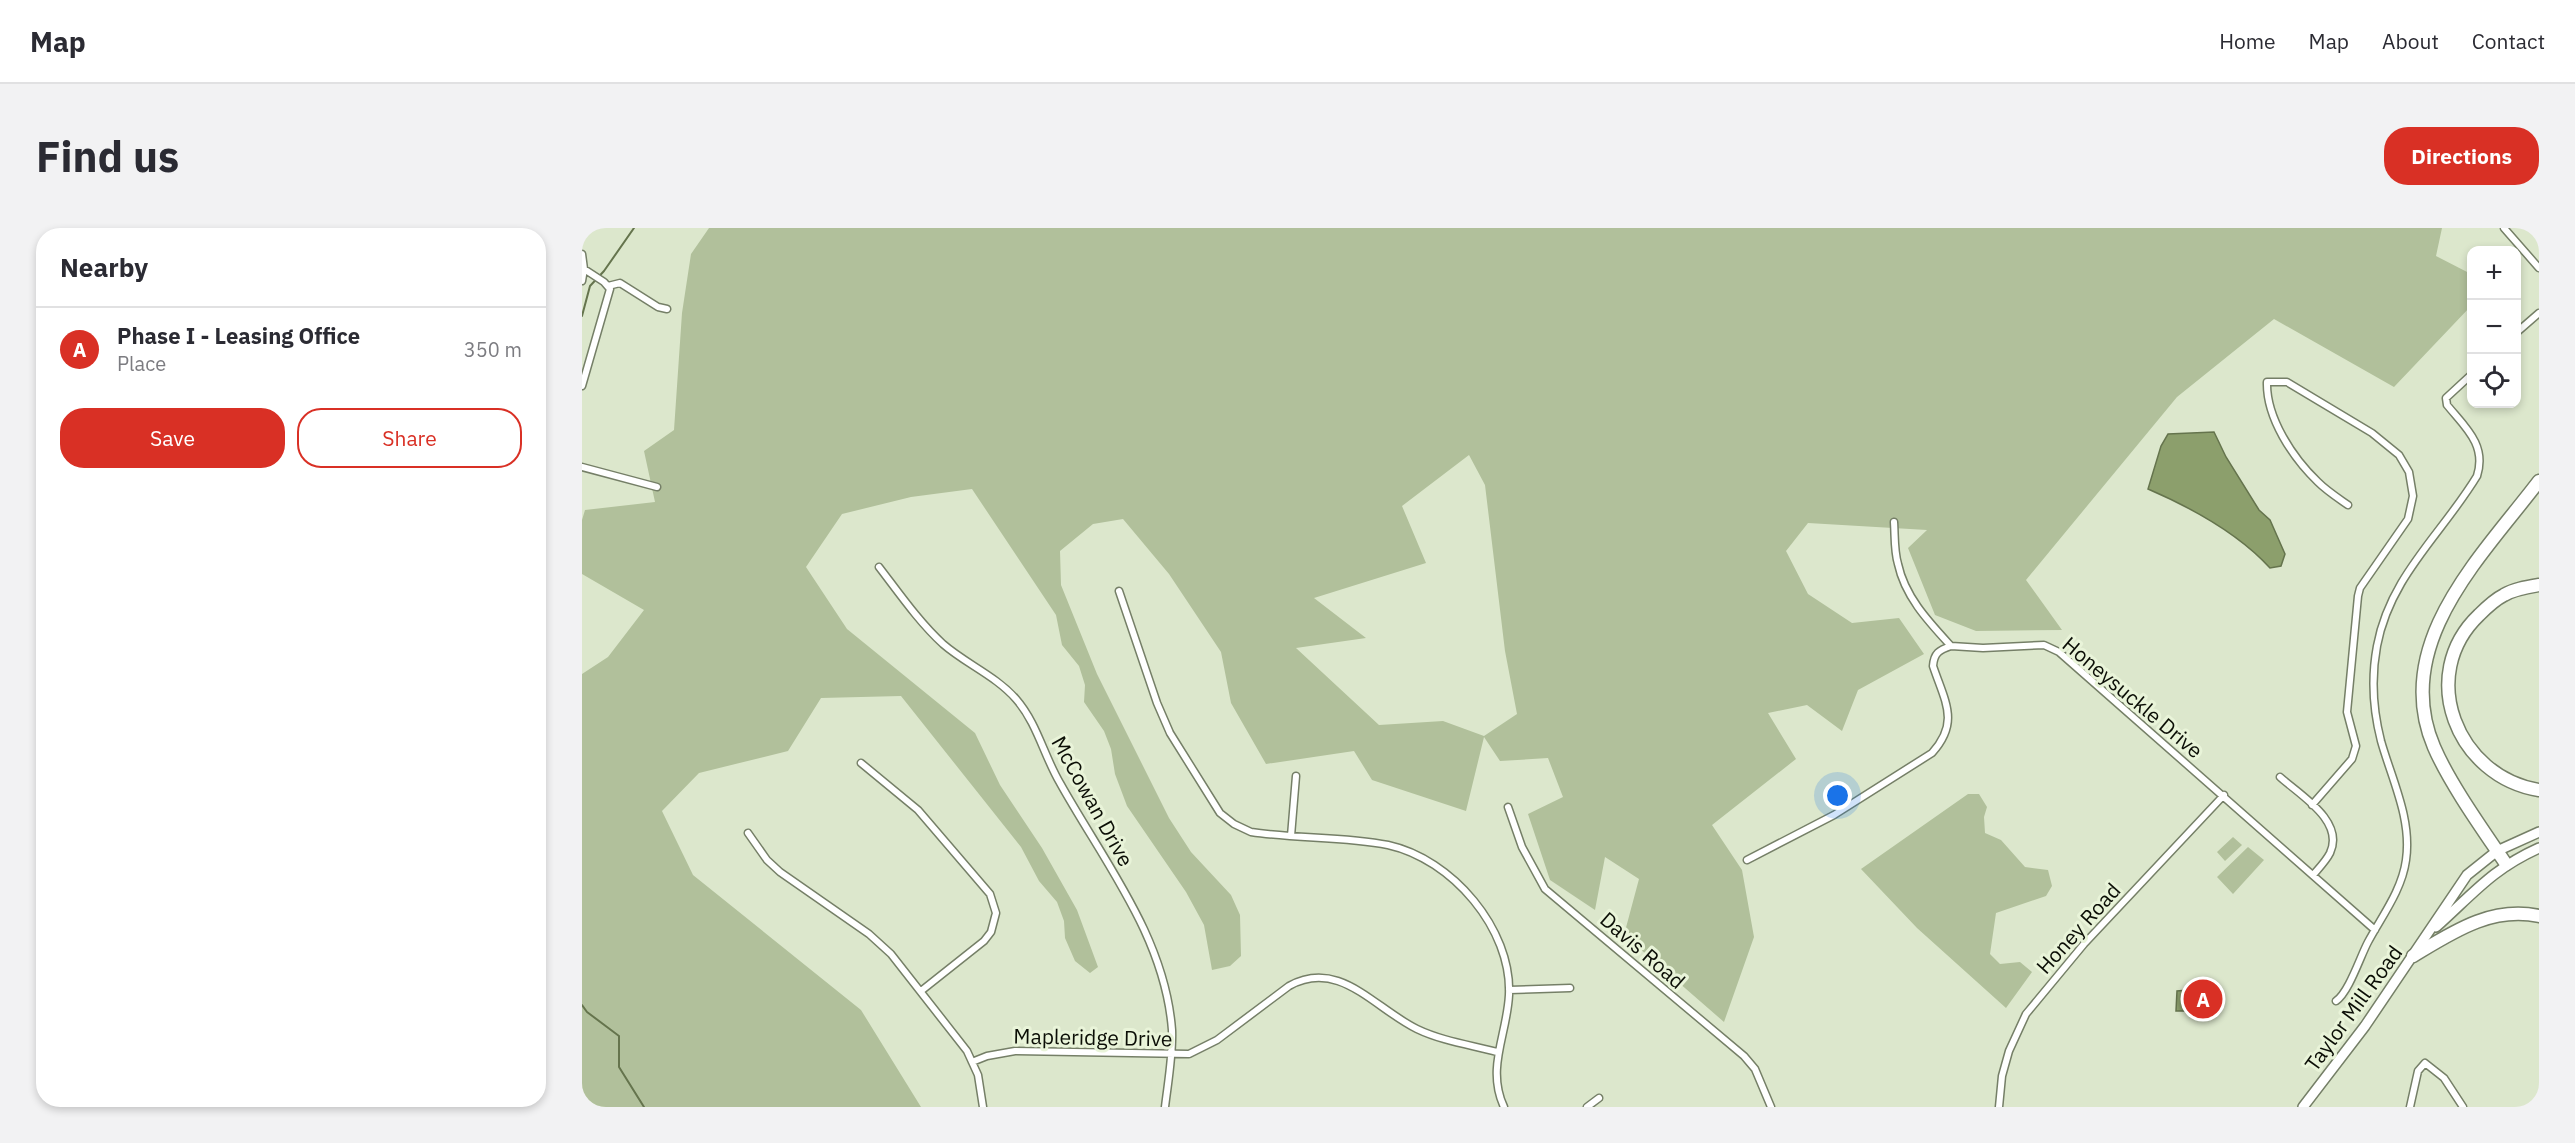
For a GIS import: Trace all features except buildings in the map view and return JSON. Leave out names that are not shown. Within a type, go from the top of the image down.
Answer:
[{"type":"highway","points":[[2506,864],[2434,748],[2426,720],[2424,671],[2431,639],[2448,603],[2539,481]]},
{"type":"highway","points":[[2539,585],[2504,595],[2470,623],[2459,641],[2452,663],[2448,695],[2456,727],[2481,762],[2510,781],[2539,790]]},
{"type":"highway","points":[[2413,956],[2476,920],[2510,914],[2539,916]]},
{"type":"main road","name":"Taylor Mill Road","points":[[2432,930],[2444,905],[2467,875],[2497,851],[2539,831]]},
{"type":"main road","name":"Taylor Mill Road","points":[[2303,1107],[2365,1026],[2432,930],[2470,893],[2506,864],[2539,848]]},
{"type":"street","points":[[2504,228],[2539,268]]},
{"type":"street","points":[[582,254],[584,269],[582,281]]},
{"type":"street","points":[[584,269],[606,284],[620,283],[658,307],[667,309]]},
{"type":"street","points":[[582,386],[597,327],[608,298],[606,284]]},
{"type":"street","points":[[2521,329],[2539,313]]},
{"type":"street","points":[[2336,1001],[2343,996],[2399,886],[2406,860],[2407,846],[2402,805],[2376,719],[2373,675],[2377,644],[2385,616],[2400,583],[2477,476],[2481,465],[2479,449],[2447,405],[2446,398],[2467,379]]},
{"type":"street","points":[[2312,805],[2352,759],[2355,752],[2356,746],[2347,712],[2358,596],[2360,588],[2408,519],[2413,489],[2409,472],[2399,455],[2372,433],[2287,382],[2267,382],[2273,415],[2294,454],[2318,483],[2348,506]]},
{"type":"street","points":[[582,467],[657,487]]},
{"type":"street","points":[[1747,860],[1834,815],[1932,753],[1944,741],[1949,720],[1933,666],[1936,653],[1951,646],[1926,619],[1904,585],[1896,557],[1893,522]]},
{"type":"street","name":"McCowan Drive","points":[[879,567],[923,623],[944,644],[1004,687],[1027,714],[1059,782],[1143,926],[1156,960],[1169,1010],[1172,1036],[1165,1107]]},
{"type":"street","points":[[1119,591],[1157,703],[1170,733],[1209,799],[1220,813],[1234,824],[1251,832],[1362,841],[1389,846],[1429,863],[1448,876],[1485,915],[1501,950],[1509,990],[1508,1005],[1497,1052],[1496,1082],[1504,1107]]},
{"type":"street","name":"Honeysuckle Drive","points":[[1951,646],[1983,648],[2044,645],[2054,649],[2130,717],[2224,795],[2375,930]]},
{"type":"street","points":[[861,763],[918,810],[986,888],[996,908],[991,932],[984,941],[921,991]]},
{"type":"street","points":[[1291,836],[1296,776]]},
{"type":"street","points":[[2280,777],[2329,823],[2333,837],[2331,851],[2313,875]]},
{"type":"street","name":"Honey Road","points":[[1999,1107],[2002,1076],[2012,1044],[2026,1014],[2084,944],[2224,795]]},
{"type":"street","name":"Davis Road","points":[[1508,807],[1522,847],[1545,889],[1744,1056],[1755,1069],[1771,1107]]},
{"type":"street","points":[[748,833],[767,860],[780,872],[881,944],[959,1039],[980,1082],[983,1107]]},
{"type":"street","name":"Mapleridge Drive","points":[[972,1062],[987,1056],[1015,1051],[1189,1054],[1206,1047],[1289,986],[1311,977],[1322,976],[1348,985],[1417,1029],[1434,1036],[1497,1052]]},
{"type":"street","points":[[1509,990],[1570,988]]},
{"type":"street","points":[[2410,1107],[2418,1071],[2425,1064],[2444,1078],[2463,1107]]},
{"type":"street","points":[[1587,1107],[1599,1098]]},
{"type":"shaded area","points":[[709,228],[2442,228],[2436,256],[2467,272],[2467,310],[2394,387],[2274,319],[2177,397],[2026,580],[2062,630],[1976,631],[1935,615],[1908,548],[1927,530],[1808,523],[1786,551],[1808,594],[1852,623],[1899,618],[1924,654],[1858,690],[1842,731],[1807,705],[1768,713],[1796,759],[1712,825],[1742,870],[1754,937],[1724,1022],[1624,935],[1639,879],[1605,857],[1595,910],[1550,880],[1528,814],[1563,797],[1548,758],[1500,761],[1484,737],[1466,811],[1372,780],[1354,751],[1266,764],[1231,703],[1221,652],[1169,574],[1123,519],[1093,524],[1060,551],[1061,585],[1097,674],[1169,818],[1191,852],[1231,895],[1240,915],[1241,956],[1230,966],[1212,970],[1204,925],[1186,892],[1127,806],[1115,774],[1111,749],[1104,731],[1084,702],[1085,685],[1079,666],[1062,645],[1056,615],[972,489],[911,497],[842,514],[806,567],[847,629],[975,733],[1000,785],[1042,848],[1077,910],[1098,967],[1090,973],[1075,961],[1065,938],[1064,921],[1057,902],[1039,881],[1021,847],[901,696],[821,698],[788,751],[699,773],[662,811],[693,875],[861,1010],[921,1107],[582,1107],[582,674],[608,657],[644,610],[582,574],[582,520],[585,510],[655,502],[644,451],[674,430],[682,313],[691,254]],"holes":[[[1469,455],[1485,485],[1505,651],[1517,714],[1484,736],[1443,721],[1379,725],[1296,648],[1366,638],[1314,598],[1426,563],[1402,506]]]},
{"type":"shaded area","points":[[2214,432],[2226,457],[2259,510],[2270,520],[2285,554],[2281,566],[2270,568],[2244,544],[2213,522],[2148,489],[2161,446],[2168,434]]},
{"type":"shaded area","points":[[1968,794],[1979,794],[1987,807],[1984,817],[1985,833],[2001,840],[2025,867],[2048,870],[2052,886],[2046,896],[1996,913],[1990,954],[2000,964],[2020,962],[2032,972],[2006,1008],[1917,928],[1861,869]]},
{"type":"shaded area","points":[[2233,837],[2242,845],[2225,861],[2217,852]]},
{"type":"shaded area","points":[[2248,847],[2264,860],[2233,894],[2217,877]]},
{"type":"shaded area","points":[[2187,990],[2186,1011],[2176,1011],[2177,991]]},
{"type":"waterway","points":[[582,316],[590,286],[604,271],[634,228]]},
{"type":"waterway","points":[[582,1005],[587,1012],[619,1036],[619,1067],[644,1107]]},
{"type":"place","name":"Phase I - Leasing Office","points":[[2203,999]]}]
